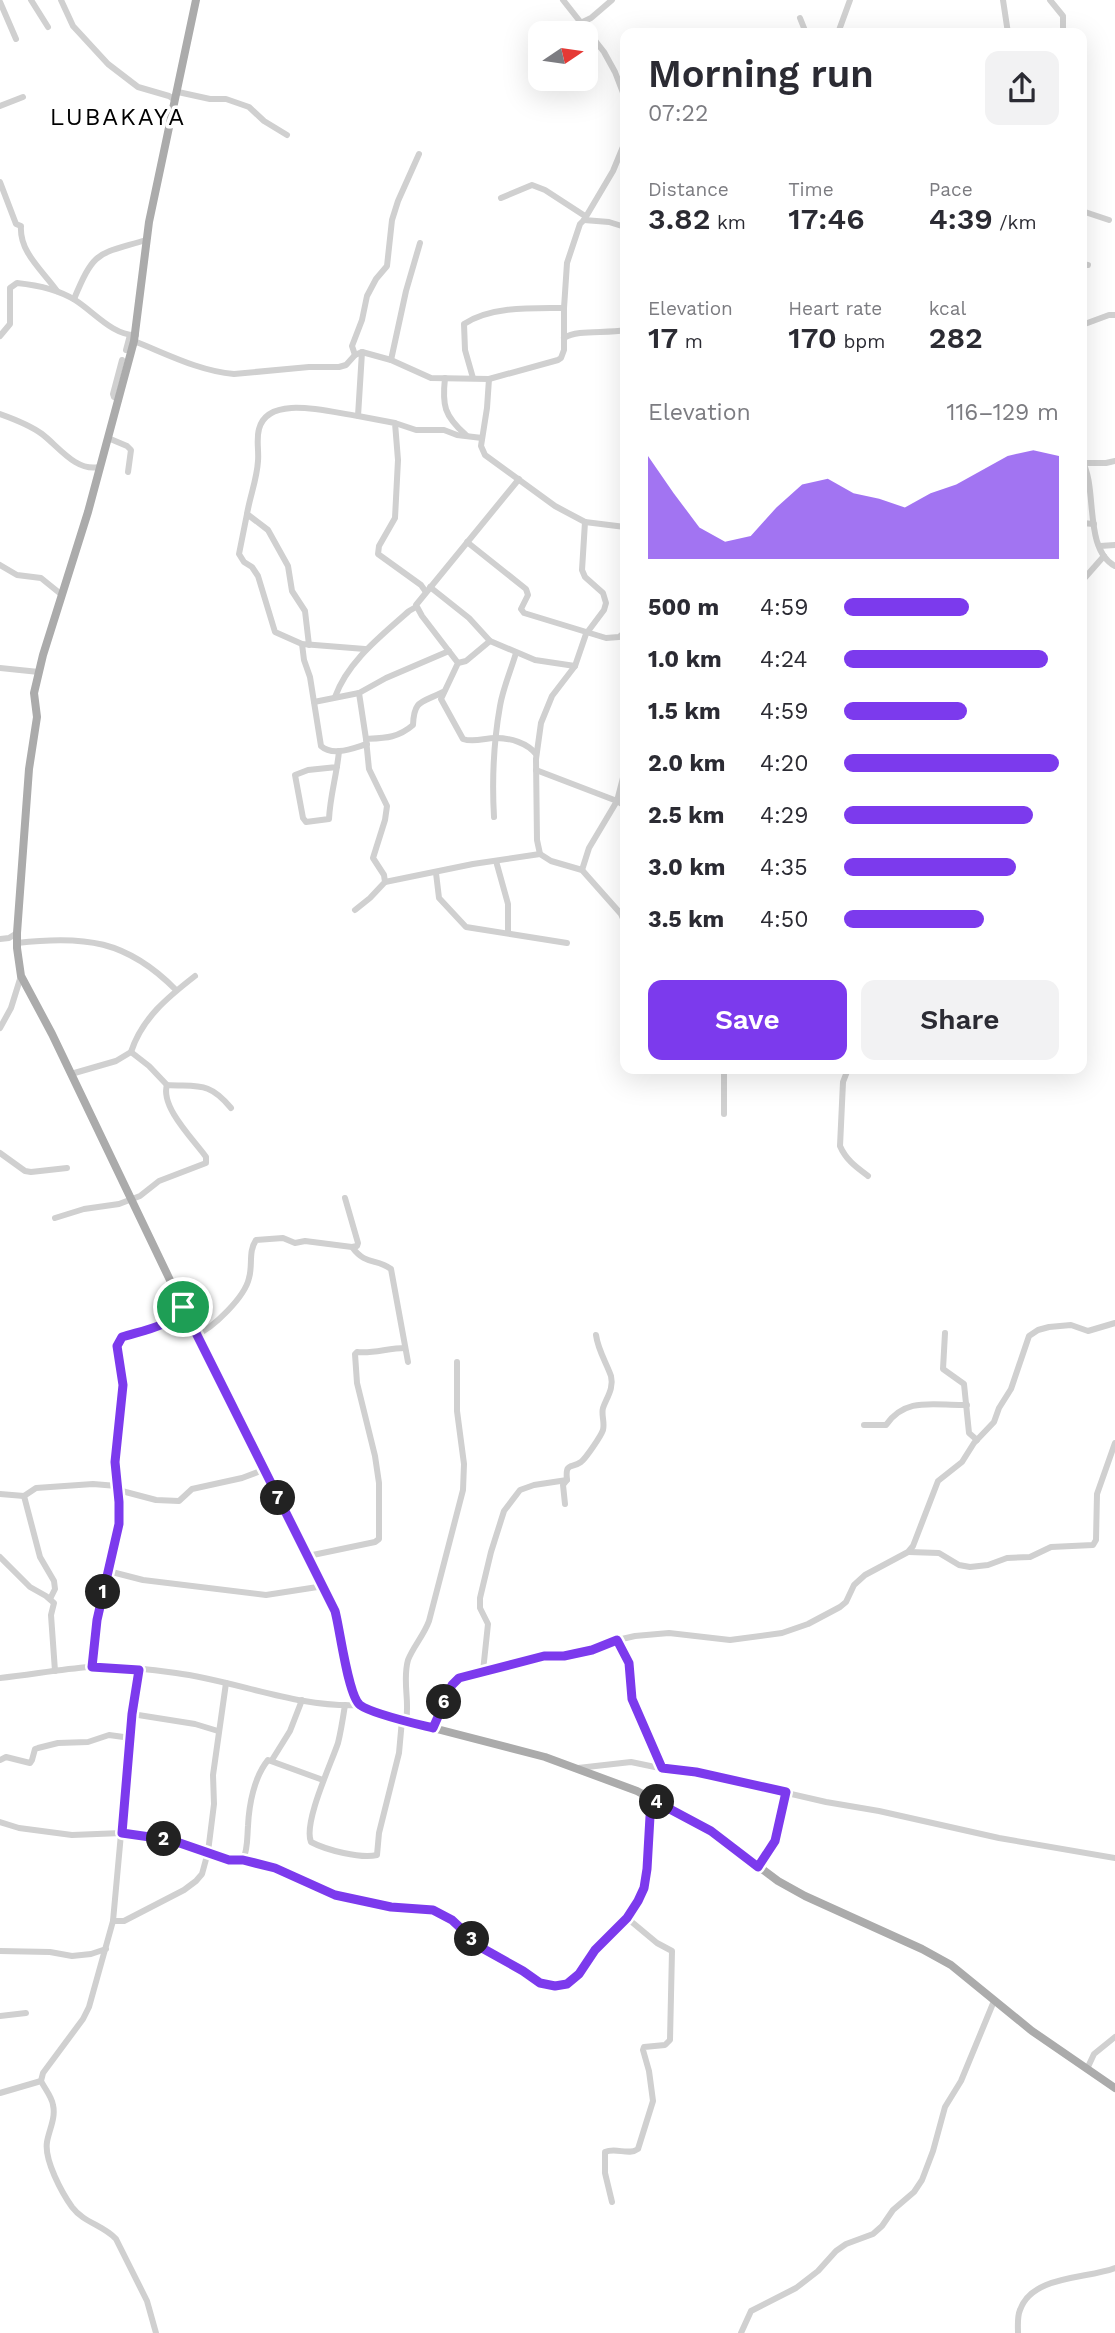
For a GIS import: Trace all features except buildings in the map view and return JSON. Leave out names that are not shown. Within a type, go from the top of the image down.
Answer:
[{"type":"main road","points":[[195,0],[146,240],[133,337],[102,462],[34,693],[37,717],[29,769],[17,938],[21,975],[263,1470],[324,1586],[341,1633],[352,1693],[360,1705],[433,1728],[545,1756],[610,1779],[651,1799],[711,1831],[778,1881],[805,1896],[951,1965],[994,2001],[1115,2088]]},
{"type":"street","points":[[31,0],[48,27]]},
{"type":"street","points":[[61,0],[73,26],[108,64],[138,87],[169,96],[226,99],[249,107],[264,121],[287,135]]},
{"type":"street","points":[[563,0],[578,21]]},
{"type":"street","points":[[585,21],[612,0]]},
{"type":"street","points":[[840,28],[850,0]]},
{"type":"street","points":[[1003,0],[1007,28]]},
{"type":"street","points":[[1050,0],[1063,16],[1064,28]]},
{"type":"street","points":[[0,2],[16,39]]},
{"type":"street","points":[[800,18],[804,28]]},
{"type":"street","points":[[598,45],[620,85]]},
{"type":"street","points":[[0,106],[23,97]]},
{"type":"street","points":[[419,154],[392,220],[386,269],[376,279],[367,296],[362,320],[352,346],[359,354],[391,360],[431,378],[445,379],[489,379],[561,358],[564,350],[567,263],[577,230],[613,171],[620,154]]},
{"type":"street","points":[[0,182],[16,224],[21,226],[25,253],[37,264],[57,292]]},
{"type":"street","points":[[501,198],[532,185],[545,190],[584,218],[620,225]]},
{"type":"street","points":[[1087,213],[1109,220]]},
{"type":"street","points":[[74,299],[89,264],[99,255],[146,240]]},
{"type":"street","points":[[391,360],[403,302],[420,243]]},
{"type":"street","points":[[0,336],[10,324],[12,285],[20,283],[74,299],[100,319],[179,361],[224,373],[339,367],[346,365],[359,354]]},
{"type":"street","points":[[473,378],[465,350],[464,324],[480,316],[502,312],[564,308]]},
{"type":"street","points":[[1087,323],[1115,315]]},
{"type":"street","points":[[564,338],[569,335],[620,331]]},
{"type":"street","points":[[127,351],[133,337]]},
{"type":"street","points":[[358,416],[359,354]]},
{"type":"street","points":[[118,400],[113,394],[122,360]]},
{"type":"street","points":[[445,379],[443,405],[456,425],[468,436]]},
{"type":"street","points":[[489,379],[482,438],[482,451],[488,460],[555,506],[585,522],[620,526]]},
{"type":"street","points":[[365,649],[305,644],[275,632],[258,576],[241,558],[240,551],[258,464],[258,430],[265,416],[292,408],[358,416],[416,429],[444,430],[482,438]]},
{"type":"street","points":[[0,414],[42,433],[78,463],[96,468],[102,462]]},
{"type":"street","points":[[395,423],[398,456],[395,517],[377,552],[469,618],[490,641],[535,660],[575,666]]},
{"type":"street","points":[[108,438],[131,450],[128,472]]},
{"type":"street","points":[[1087,462],[1115,461]]},
{"type":"street","points":[[335,697],[339,686],[365,649],[416,607],[418,601],[519,479]]},
{"type":"street","points":[[1087,485],[1100,546],[1108,562],[1115,566]]},
{"type":"street","points":[[247,514],[268,530],[288,566],[292,591],[305,611],[304,660],[310,677],[321,746],[326,750],[339,751],[392,738],[413,725],[416,705],[444,692]]},
{"type":"street","points":[[540,854],[537,840],[536,754],[540,730],[552,696],[575,666],[586,634],[604,610],[606,603],[603,593],[585,577],[582,570],[585,522]]},
{"type":"street","points":[[1087,523],[1094,524]]},
{"type":"street","points":[[467,542],[526,589],[528,595],[522,609],[524,613],[586,634],[610,639],[620,636]]},
{"type":"street","points":[[1100,546],[1115,545]]},
{"type":"street","points":[[1087,575],[1104,556]]},
{"type":"street","points":[[2,569],[17,575],[41,578],[62,595]]},
{"type":"street","points":[[416,607],[458,663]]},
{"type":"street","points":[[458,663],[466,661],[490,641]]},
{"type":"street","points":[[314,702],[359,693],[386,678],[449,651]]},
{"type":"street","points":[[494,817],[492,784],[500,703],[516,653]]},
{"type":"street","points":[[458,663],[441,696],[463,739],[473,741],[497,737],[525,743],[536,754]]},
{"type":"street","points":[[0,668],[38,672]]},
{"type":"street","points":[[359,693],[369,769],[387,806],[386,820],[373,858],[384,875],[385,883]]},
{"type":"street","points":[[337,768],[308,770],[295,775],[306,822],[329,820],[337,768],[339,751]]},
{"type":"street","points":[[536,770],[620,803]]},
{"type":"street","points":[[582,870],[596,836],[617,801],[620,789]]},
{"type":"street","points":[[355,910],[385,883],[472,863],[540,854],[551,861],[582,870],[620,913]]},
{"type":"street","points":[[496,861],[508,904],[508,933]]},
{"type":"street","points":[[436,873],[439,898],[462,924],[470,928],[567,943]]},
{"type":"street","points":[[0,939],[54,939],[118,948],[147,964],[176,990]]},
{"type":"street","points":[[0,1028],[11,1008],[21,975]]},
{"type":"street","points":[[71,1074],[116,1061],[131,1052],[142,1027],[165,999],[195,976]]},
{"type":"street","points":[[131,1052],[167,1085],[192,1085],[212,1090],[231,1108]]},
{"type":"street","points":[[724,1074],[724,1114]]},
{"type":"street","points":[[846,1074],[843,1082],[840,1146],[850,1162],[868,1176]]},
{"type":"street","points":[[55,1218],[84,1209],[119,1204],[140,1196],[159,1181],[205,1164],[206,1157],[167,1101],[167,1085]]},
{"type":"street","points":[[0,1153],[25,1171],[67,1168]]},
{"type":"street","points":[[197,1335],[206,1331],[221,1317],[248,1283],[251,1250],[256,1240],[283,1238],[295,1243],[305,1241],[357,1246],[345,1198]]},
{"type":"street","points":[[352,1247],[363,1259],[391,1269],[408,1362]]},
{"type":"street","points":[[92,1667],[97,1620],[119,1524],[115,1462],[123,1385],[118,1342],[122,1337],[168,1322],[183,1307]]},
{"type":"street","points":[[433,1728],[454,1681],[459,1678],[544,1656],[557,1657],[583,1652],[635,1636],[669,1633],[730,1640],[782,1633],[808,1624],[840,1607],[854,1585],[865,1575],[908,1552],[915,1543],[936,1485],[962,1462],[977,1440],[992,1425],[1011,1389],[1029,1336],[1049,1327],[1071,1325],[1088,1331],[1115,1323]]},
{"type":"street","points":[[945,1333],[943,1370],[964,1384],[969,1433],[977,1440]]},
{"type":"street","points":[[565,1504],[563,1486],[567,1480],[566,1471],[570,1466],[582,1461],[604,1427],[603,1411],[612,1382],[596,1335]]},
{"type":"street","points":[[308,1556],[379,1539],[379,1483],[357,1383],[355,1354],[369,1354],[386,1348],[405,1348]]},
{"type":"street","points":[[345,1706],[338,1742],[323,1780],[310,1829],[311,1842],[345,1852],[377,1855],[379,1833],[408,1709],[405,1679],[409,1658],[429,1621],[463,1490],[464,1464],[457,1411],[457,1362]]},
{"type":"street","points":[[863,1425],[886,1425],[894,1414],[907,1406],[967,1405]]},
{"type":"street","points":[[908,1552],[939,1553],[959,1565],[970,1567],[988,1565],[1007,1558],[1030,1557],[1051,1547],[1093,1545],[1096,1541],[1097,1494],[1115,1443]]},
{"type":"street","points":[[0,1494],[24,1496],[36,1488],[93,1484],[156,1500],[179,1502],[192,1489],[242,1478],[263,1470]]},
{"type":"street","points":[[483,1671],[488,1623],[480,1608],[480,1598],[500,1520],[520,1490],[567,1480]]},
{"type":"street","points":[[24,1496],[40,1557],[54,1581],[55,1589],[50,1599]]},
{"type":"street","points":[[0,1557],[30,1587],[54,1603],[51,1615],[55,1671]]},
{"type":"street","points":[[108,1571],[143,1580],[266,1595],[324,1586]]},
{"type":"street","points":[[617,1640],[629,1663],[632,1699],[662,1768]]},
{"type":"street","points":[[0,1678],[92,1667],[139,1670],[176,1673],[302,1700],[345,1706],[360,1705]]},
{"type":"street","points":[[139,1670],[132,1714],[113,1921],[89,2007],[83,2020],[43,2073],[41,2081],[54,2105],[47,2150],[64,2195],[79,2216],[111,2233],[116,2239],[147,2301],[156,2333]]},
{"type":"street","points":[[113,1921],[124,1921],[184,1890],[202,1874],[208,1852],[218,1731],[226,1684]]},
{"type":"street","points":[[272,1760],[290,1731],[302,1700]]},
{"type":"street","points":[[132,1714],[195,1724],[218,1731]]},
{"type":"street","points":[[0,1760],[6,1757],[30,1763],[35,1749],[38,1748],[88,1742],[109,1735],[131,1738]]},
{"type":"street","points":[[243,1860],[248,1846],[254,1790],[268,1760],[323,1780]]},
{"type":"street","points":[[578,1768],[631,1762],[704,1774],[999,1838],[1115,1858]]},
{"type":"street","points":[[758,1867],[775,1841],[786,1792]]},
{"type":"street","points":[[0,1822],[19,1828],[72,1835],[122,1833],[171,1840],[229,1860],[243,1860],[287,1873],[335,1895],[391,1907],[433,1910],[445,1914],[482,1948],[540,1983],[562,1986],[573,1980],[586,1966],[595,1950],[627,1918],[644,1888],[651,1799]]},
{"type":"street","points":[[612,2202],[605,2173],[605,2152],[614,2150],[632,2153],[638,2149],[653,2101],[643,2050],[644,2047],[666,2045],[670,2040],[670,1989],[674,1955],[627,1918]]},
{"type":"street","points":[[0,1951],[50,1952],[72,1956],[106,1949]]},
{"type":"street","points":[[741,2333],[751,2311],[796,2288],[846,2244],[873,2234],[893,2210],[914,2192],[929,2161],[944,2107],[961,2081],[994,2001]]},
{"type":"street","points":[[0,2016],[26,2013]]},
{"type":"street","points":[[1087,2069],[1094,2054],[1115,2037]]},
{"type":"street","points":[[1,2090],[41,2081]]},
{"type":"street","points":[[1018,2333],[1019,2313],[1030,2296],[1067,2278],[1115,2268]]},
{"type":"district","name":"LUBAKAYA","points":[[118,117]]},
{"type":"route","points":[[183,1307],[263,1470],[324,1586],[341,1633],[352,1693],[360,1705],[433,1728],[456,1679],[544,1656],[557,1657],[592,1650],[617,1640],[629,1663],[632,1699],[662,1768],[696,1772],[786,1792],[775,1841],[758,1867],[711,1831],[651,1799],[647,1869],[644,1888],[638,1901],[627,1918],[595,1950],[579,1974],[567,1984],[555,1986],[540,1983],[482,1948],[445,1914],[433,1910],[391,1907],[335,1895],[275,1868],[243,1860],[229,1860],[171,1840],[122,1833],[132,1714],[139,1670],[92,1667],[97,1620],[119,1524],[115,1462],[123,1385],[117,1346],[122,1337],[168,1322],[183,1307]]}]
